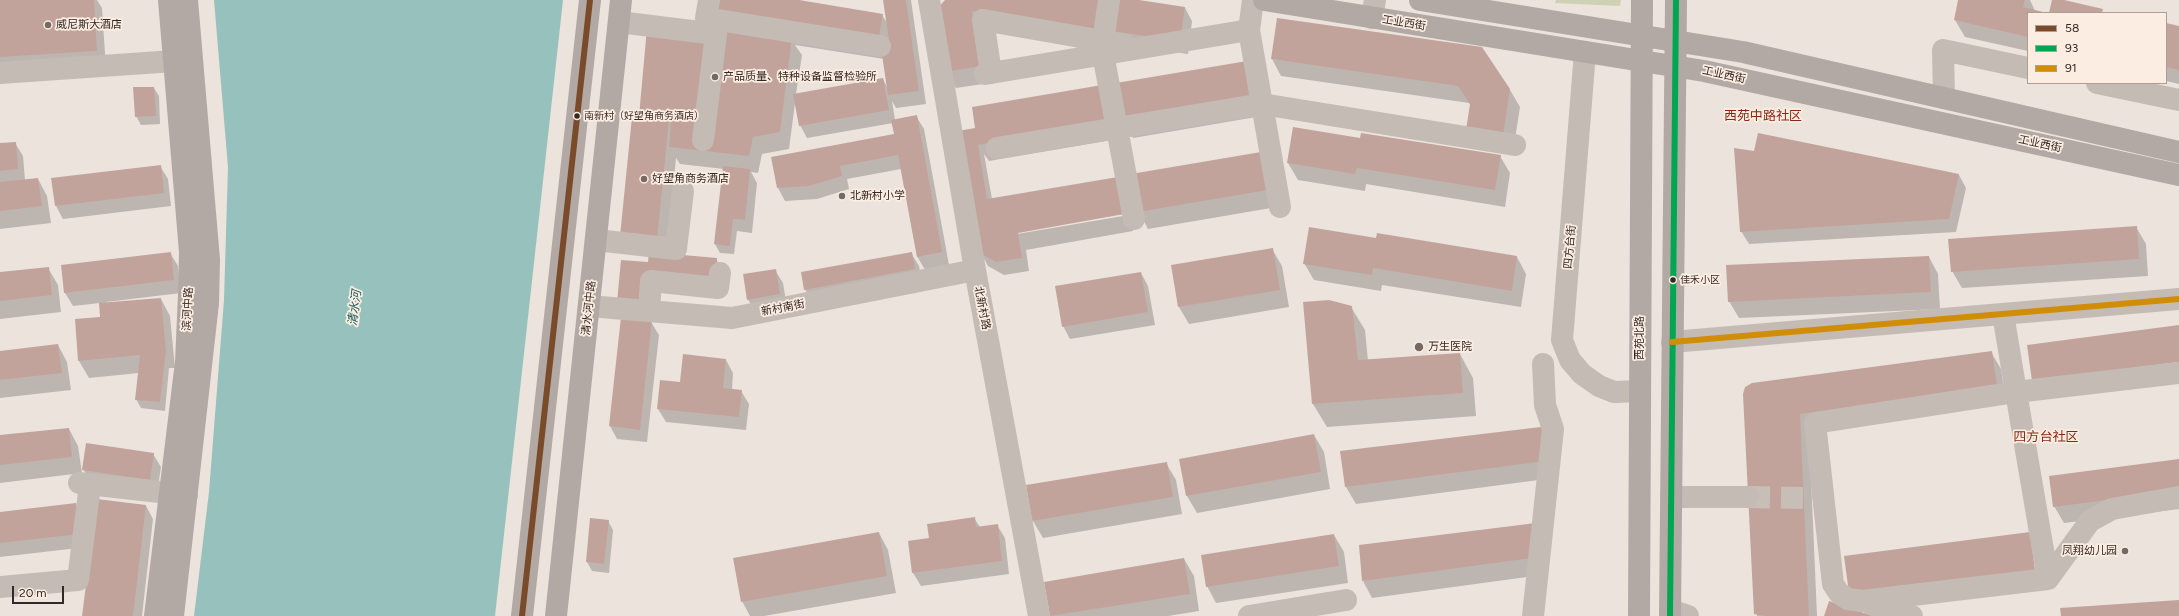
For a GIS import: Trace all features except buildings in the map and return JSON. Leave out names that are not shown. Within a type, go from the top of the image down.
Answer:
[{"type":"main road","name":"滨河中路","points":[[168,0],[190,252],[173,616]]},
{"type":"main road","name":"滨河中路","points":[[154,616],[178,494],[207,310],[209,260],[187,0]]},
{"type":"main road","points":[[522,616],[590,0]]},
{"type":"main road","name":"清水河中路","points":[[556,616],[621,0]]},
{"type":"main road","name":"工业西街","points":[[1264,0],[1373,9],[1585,52],[1704,71],[2179,175]]},
{"type":"main road","name":"工业西街","points":[[1420,0],[1743,52],[2179,152]]},
{"type":"main road","name":"西苑北路","points":[[1639,616],[1642,0]]},
{"type":"main road","points":[[1676,0],[1676,40],[1674,66],[1671,497],[1676,614]]},
{"type":"street","points":[[709,0],[706,18],[880,46]]},
{"type":"street","name":"北新村路","points":[[929,0],[975,270],[1039,616]]},
{"type":"street","points":[[1109,0],[1103,47],[1116,128],[1134,219]]},
{"type":"street","points":[[1253,0],[1249,30],[1280,206]]},
{"type":"street","points":[[1103,47],[988,73],[983,20],[1103,47],[1143,48],[1249,30]]},
{"type":"street","points":[[619,22],[716,34],[703,140]]},
{"type":"street","points":[[1944,98],[1943,50],[2027,68]]},
{"type":"street","name":"四方台街","points":[[1585,52],[1562,340],[1570,360],[1582,374],[1604,389],[1614,392],[1640,391]]},
{"type":"street","points":[[0,74],[174,61]]},
{"type":"street","points":[[2102,84],[2179,100]]},
{"type":"street","points":[[997,148],[1262,104],[1515,145]]},
{"type":"street","points":[[596,240],[676,249],[683,192]]},
{"type":"street","name":"新村南街","points":[[589,306],[732,318],[975,270]]},
{"type":"street","points":[[649,312],[651,282],[718,288],[720,273]]},
{"type":"street","points":[[1672,342],[2179,299]]},
{"type":"street","points":[[2003,314],[2048,579]]},
{"type":"street","points":[[1533,616],[1553,430],[1545,405],[1537,363],[1570,360]]},
{"type":"street","points":[[1912,616],[1862,601],[1848,599],[1839,593],[1833,584],[1813,498],[1814,423],[2016,392],[2179,373]]},
{"type":"street","points":[[0,587],[78,580],[84,484],[178,494]]},
{"type":"street","points":[[1671,497],[1748,497]]},
{"type":"street","points":[[1862,601],[2048,579],[2090,520],[2112,508],[2179,497]]},
{"type":"street","points":[[1249,616],[1346,610]]},
{"type":"green space","points":[[1556,0],[1621,0],[1620,6],[1555,3]]},
{"type":"water","name":"清水河","points":[[214,0],[563,0],[495,616],[194,616],[209,492],[224,300],[228,167]]},
{"type":"tunnel","points":[[1748,497],[1804,498]]},
{"type":"transit line","name":"58","points":[[522,616],[590,0]]},
{"type":"transit line","name":"93","points":[[1670,616],[1676,0]]},
{"type":"transit line","name":"91","points":[[1672,342],[2179,299]]},
{"type":"place","name":"威尼斯大酒店","points":[[48,25]]},
{"type":"place","name":"产品质量、特种设备监督检验所","points":[[715,77]]},
{"type":"place","name":"南新村（好望角商务酒店）","points":[[577,116]]},
{"type":"place","name":"好望角商务酒店","points":[[644,179]]},
{"type":"place","name":"北新村小学","points":[[842,196]]},
{"type":"place","name":"佳禾小区","points":[[1673,280]]},
{"type":"place","name":"万生医院","points":[[1419,347]]},
{"type":"place","name":"凤翔幼儿园","points":[[2125,551]]},
{"type":"district","name":"西苑中路社区","points":[[1763,116]]},
{"type":"district","name":"四方台社区","points":[[2046,437]]}]
